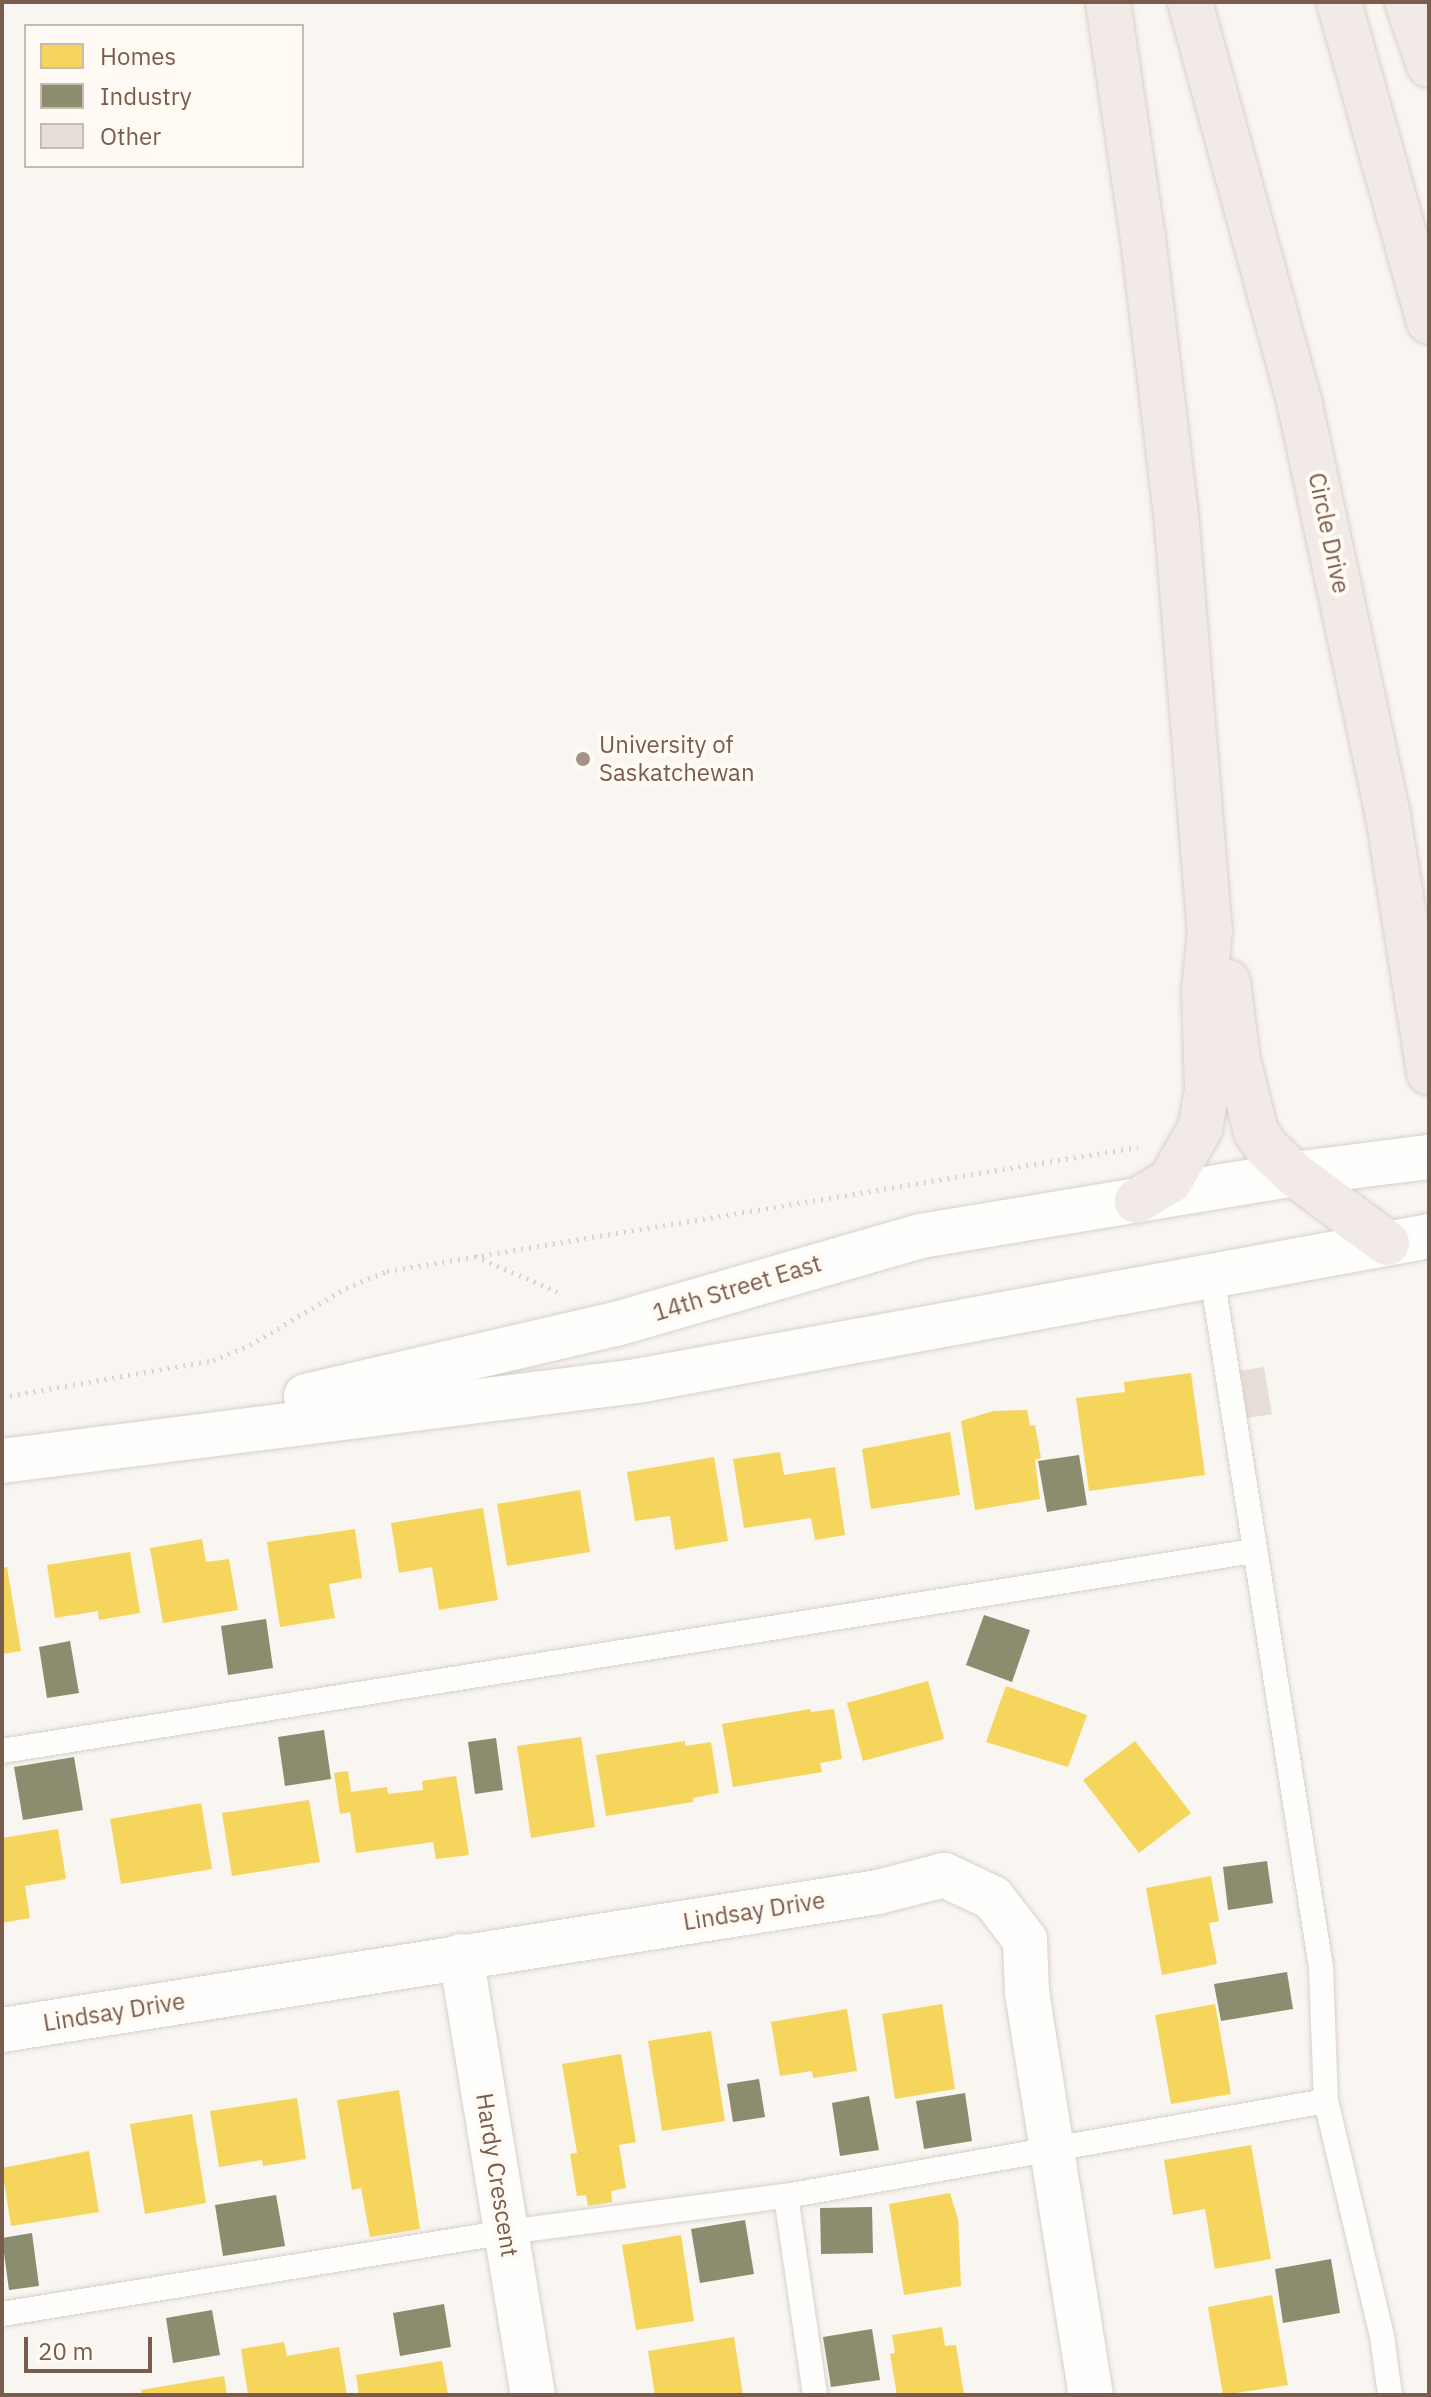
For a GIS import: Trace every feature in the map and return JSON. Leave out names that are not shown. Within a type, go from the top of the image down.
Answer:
[{"type":"highway","points":[[1108,2],[1143,238],[1177,525],[1210,931],[1204,990],[1207,1090],[1200,1129],[1170,1181],[1137,1201]]},
{"type":"highway","name":"Circle Drive","points":[[1190,2],[1300,405],[1379,772],[1429,1073]]},
{"type":"highway","points":[[1339,2],[1429,322]]},
{"type":"highway","points":[[1407,2],[1429,65]]},
{"type":"highway","points":[[1210,931],[1230,988],[1238,1060],[1256,1132],[1267,1148],[1294,1174],[1408,1240]]},
{"type":"street","name":"14th Street East","points":[[51,1453],[578,1333],[921,1236],[1294,1174],[1429,1157]]},
{"type":"street","name":"14th Street East","points":[[2,1461],[637,1381],[1408,1240]]},
{"type":"street","name":"Lindsay Drive","points":[[2,2030],[878,1892],[944,1875],[993,1898],[1025,1940],[1027,1992],[1091,2395]]},
{"type":"street","name":"Hardy Crescent","points":[[461,1956],[533,2395]]},
{"type":"lane","points":[[1212,1276],[1321,1967],[1326,2101],[1382,2336],[1390,2395]]},
{"type":"lane","points":[[2,1751],[1254,1551]]},
{"type":"lane","points":[[2,2314],[507,2232],[786,2196],[1326,2101]]},
{"type":"lane","points":[[786,2196],[815,2395]]},
{"type":"path","points":[[2,1397],[213,1360],[250,1345],[346,1288],[387,1271],[475,1256],[570,1297]]},
{"type":"building: Homes","points":[[1191,1373],[1205,1475],[1089,1491],[1076,1398],[1125,1392],[1124,1382]]},
{"type":"building: Homes","points":[[1027,1410],[1030,1426],[1035,1425],[1041,1458],[1035,1460],[1040,1499],[975,1510],[961,1421],[993,1411]]},
{"type":"building: Homes","points":[[950,1432],[960,1495],[871,1509],[862,1449]]},
{"type":"building: Homes","points":[[780,1452],[784,1475],[835,1467],[845,1535],[815,1540],[811,1518],[744,1528],[733,1459]]},
{"type":"building: Homes","points":[[714,1457],[728,1541],[675,1550],[670,1516],[635,1521],[627,1472]]},
{"type":"building: Homes","points":[[580,1490],[590,1552],[507,1566],[497,1504]]},
{"type":"building: Homes","points":[[483,1508],[498,1600],[439,1610],[432,1567],[399,1573],[391,1523]]},
{"type":"building: Homes","points":[[355,1529],[362,1578],[329,1584],[335,1618],[280,1627],[267,1542]]},
{"type":"building: Homes","points":[[202,1539],[206,1562],[229,1559],[238,1610],[163,1623],[150,1548]]},
{"type":"building: Homes","points":[[130,1552],[140,1613],[99,1620],[98,1611],[55,1618],[47,1565]]},
{"type":"building: Homes","points":[[7,1567],[21,1651],[2,1654],[2,1568]]},
{"type":"building: Homes","points":[[928,1681],[944,1739],[863,1761],[847,1703]]},
{"type":"building: Homes","points":[[1006,1686],[1087,1715],[1068,1767],[986,1742]]},
{"type":"building: Homes","points":[[810,1709],[811,1712],[834,1709],[842,1759],[820,1763],[822,1772],[733,1787],[722,1724]]},
{"type":"building: Homes","points":[[581,1737],[595,1827],[531,1838],[517,1746]]},
{"type":"building: Homes","points":[[685,1741],[685,1746],[711,1742],[719,1793],[693,1798],[693,1802],[606,1816],[596,1755]]},
{"type":"building: Homes","points":[[1135,1741],[1191,1813],[1139,1853],[1083,1780]]},
{"type":"building: Homes","points":[[348,1771],[351,1792],[387,1787],[388,1794],[423,1790],[422,1781],[456,1776],[469,1855],[436,1859],[433,1842],[356,1853],[350,1812],[340,1814],[334,1773]]},
{"type":"building: Homes","points":[[309,1800],[320,1862],[232,1876],[222,1813]]},
{"type":"building: Homes","points":[[201,1803],[212,1869],[121,1884],[110,1819]]},
{"type":"building: Homes","points":[[58,1829],[66,1879],[25,1886],[30,1918],[2,1923],[2,1838]]},
{"type":"building: Homes","points":[[1211,1876],[1219,1921],[1209,1923],[1217,1964],[1162,1975],[1146,1888]]},
{"type":"building: Homes","points":[[942,2004],[955,2089],[895,2099],[882,2014]]},
{"type":"building: Homes","points":[[1215,2004],[1231,2094],[1171,2104],[1155,2015]]},
{"type":"building: Homes","points":[[847,2009],[857,2071],[813,2078],[812,2071],[780,2076],[771,2022]]},
{"type":"building: Homes","points":[[711,2031],[725,2121],[662,2131],[648,2041]]},
{"type":"building: Homes","points":[[621,2054],[636,2142],[619,2145],[626,2188],[611,2191],[612,2202],[588,2206],[586,2195],[577,2196],[570,2154],[577,2153],[562,2064]]},
{"type":"building: Homes","points":[[399,2090],[420,2229],[370,2237],[361,2188],[352,2190],[337,2100]]},
{"type":"building: Homes","points":[[297,2098],[306,2159],[263,2166],[262,2160],[219,2167],[210,2111]]},
{"type":"building: Homes","points":[[192,2114],[206,2203],[145,2214],[130,2124]]},
{"type":"building: Homes","points":[[1251,2145],[1271,2259],[1215,2269],[1205,2209],[1173,2215],[1164,2160]]},
{"type":"building: Homes","points":[[89,2151],[99,2212],[11,2226],[2,2168]]},
{"type":"building: Homes","points":[[950,2193],[958,2219],[961,2286],[904,2295],[889,2204]]},
{"type":"building: Homes","points":[[681,2235],[694,2321],[636,2330],[622,2245]]},
{"type":"building: Homes","points":[[1272,2295],[1288,2385],[1223,2395],[1208,2307]]},
{"type":"building: Homes","points":[[942,2327],[945,2346],[956,2345],[964,2395],[897,2395],[890,2354],[895,2353],[892,2335]]},
{"type":"building: Homes","points":[[734,2337],[743,2395],[655,2395],[648,2351]]},
{"type":"building: Homes","points":[[284,2342],[287,2356],[339,2347],[347,2395],[248,2395],[241,2349]]},
{"type":"building: Homes","points":[[442,2361],[448,2395],[359,2395],[356,2375]]},
{"type":"building: Homes","points":[[224,2376],[227,2395],[142,2395],[141,2390]]},
{"type":"building: Industry","points":[[1079,1455],[1087,1505],[1047,1512],[1038,1461]]},
{"type":"building: Industry","points":[[984,1615],[1030,1630],[1012,1682],[966,1665]]},
{"type":"building: Industry","points":[[266,1619],[273,1668],[228,1675],[221,1626]]},
{"type":"building: Industry","points":[[70,1641],[79,1693],[47,1698],[39,1647]]},
{"type":"building: Industry","points":[[324,1730],[331,1779],[285,1786],[278,1737]]},
{"type":"building: Industry","points":[[496,1738],[503,1790],[475,1794],[468,1742]]},
{"type":"building: Industry","points":[[74,1757],[83,1810],[23,1820],[14,1767]]},
{"type":"building: Industry","points":[[1267,1861],[1273,1903],[1228,1910],[1223,1867]]},
{"type":"building: Industry","points":[[1287,1972],[1293,2009],[1221,2021],[1214,1984]]},
{"type":"building: Industry","points":[[759,2079],[765,2117],[733,2122],[727,2084]]},
{"type":"building: Industry","points":[[965,2093],[972,2141],[924,2149],[916,2101]]},
{"type":"building: Industry","points":[[869,2096],[879,2150],[840,2156],[832,2103]]},
{"type":"building: Industry","points":[[276,2195],[285,2246],[223,2256],[215,2205]]},
{"type":"building: Industry","points":[[872,2207],[873,2253],[821,2254],[820,2208]]},
{"type":"building: Industry","points":[[745,2220],[754,2274],[700,2283],[691,2229]]},
{"type":"building: Industry","points":[[32,2233],[39,2286],[9,2290],[2,2238]]},
{"type":"building: Industry","points":[[1331,2259],[1340,2313],[1283,2323],[1275,2269]]},
{"type":"building: Industry","points":[[444,2304],[451,2347],[400,2356],[393,2313]]},
{"type":"building: Industry","points":[[212,2310],[220,2355],[173,2363],[166,2318]]},
{"type":"building: Industry","points":[[872,2329],[880,2380],[831,2387],[823,2337]]},
{"type":"building: Other","points":[[1264,1367],[1272,1414],[1247,1418],[1240,1371]]},
{"type":"place","name":"University of Saskatchewan","points":[[583,759]]}]
